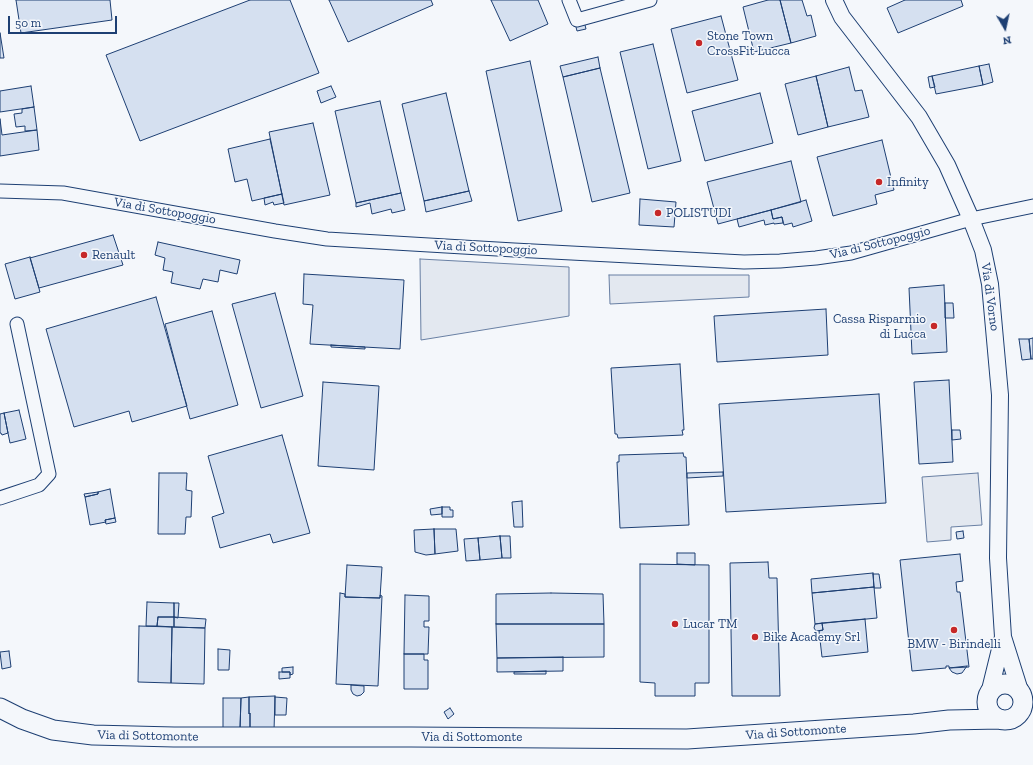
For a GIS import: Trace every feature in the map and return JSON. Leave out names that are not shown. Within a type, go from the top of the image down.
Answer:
[{"type":"main road","name":"Via di Sottomonte","points":[[949,720],[972,708],[989,694],[992,689],[1003,684],[1010,684],[1026,693]]},
{"type":"main road","points":[[989,694],[988,706],[990,712],[995,716],[1017,715],[1026,693]]},
{"type":"main road","name":"Via di Sottomonte","points":[[0,708],[22,719],[53,730],[93,735],[174,738],[419,737],[687,739],[1017,715]]},
{"type":"street","points":[[569,0],[578,20],[650,0]]},
{"type":"street","name":"Via di Vorno","points":[[834,0],[842,17],[920,117],[947,165],[983,250],[990,284],[1000,395],[998,558],[1003,637],[989,694]]},
{"type":"street","name":"Via di Sottopoggio","points":[[0,191],[64,193],[274,231],[327,238],[514,250],[744,262],[816,258],[851,253],[971,219],[1033,206]]},
{"type":"street","points":[[0,498],[39,485],[49,474],[17,324]]},
{"type":"street","name":"Via di Vorno","points":[[1003,637],[1026,693]]},
{"type":"shaded area","points":[[420,259],[569,267],[569,316],[421,340]]},
{"type":"shaded area","points":[[609,275],[749,275],[749,297],[610,304]]},
{"type":"shaded area","points":[[978,473],[982,525],[951,527],[951,540],[927,542],[922,477]]},
{"type":"building","points":[[16,0],[110,0],[112,20],[21,33]]},
{"type":"building","points":[[250,0],[290,0],[319,73],[140,141],[106,55]]},
{"type":"building","points":[[329,0],[431,0],[433,5],[348,42]]},
{"type":"building","points":[[491,0],[538,0],[548,24],[510,41]]},
{"type":"building","points":[[768,0],[780,0],[791,43],[754,52],[743,7]]},
{"type":"building","points":[[780,0],[802,0],[807,16],[811,15],[816,36],[791,43]]},
{"type":"building","points":[[905,0],[961,0],[963,6],[898,33],[887,8]]},
{"type":"building","points":[[721,16],[738,80],[687,93],[671,29]]},
{"type":"building","points":[[584,21],[586,29],[577,31],[575,23]]},
{"type":"building","points":[[0,33],[4,58],[0,58]]},
{"type":"building","points":[[653,44],[681,161],[648,169],[620,52]]},
{"type":"building","points":[[598,57],[600,68],[563,77],[560,66]]},
{"type":"building","points":[[530,61],[562,211],[518,221],[486,71]]},
{"type":"building","points":[[989,64],[993,82],[983,85],[979,66]]},
{"type":"building","points":[[979,66],[983,85],[936,94],[932,76]]},
{"type":"building","points":[[849,67],[855,91],[862,90],[869,117],[828,127],[816,76]]},
{"type":"building","points":[[600,68],[630,193],[592,202],[563,77]]},
{"type":"building","points":[[816,76],[828,127],[798,135],[785,84]]},
{"type":"building","points":[[932,76],[935,87],[930,88],[928,77]]},
{"type":"building","points":[[31,86],[34,107],[0,112],[0,91]]},
{"type":"building","points":[[331,86],[336,97],[321,103],[317,91]]},
{"type":"building","points":[[446,93],[469,191],[424,201],[402,104]]},
{"type":"building","points":[[760,93],[773,143],[705,161],[692,111]]},
{"type":"building","points":[[380,101],[401,193],[356,203],[335,111]]},
{"type":"building","points":[[34,107],[37,130],[25,131],[25,126],[16,127],[14,114],[22,113],[22,109]]},
{"type":"building","points":[[0,119],[2,135],[37,130],[39,150],[0,156]]},
{"type":"building","points":[[313,123],[330,195],[284,205],[269,132]]},
{"type":"building","points":[[270,139],[282,194],[252,201],[247,179],[235,182],[228,149]]},
{"type":"building","points":[[882,140],[894,190],[875,195],[877,204],[833,216],[817,157]]},
{"type":"building","points":[[791,161],[801,202],[718,224],[707,182]]},
{"type":"building","points":[[469,191],[472,201],[426,212],[424,201]]},
{"type":"building","points":[[401,193],[405,210],[392,213],[391,209],[372,214],[370,203],[356,207],[356,203]]},
{"type":"building","points":[[282,194],[284,203],[274,205],[273,202],[265,205],[264,198]]},
{"type":"building","name":"POLISTUDI","points":[[640,199],[676,202],[674,227],[639,225]]},
{"type":"building","points":[[806,200],[812,221],[793,227],[792,223],[784,225],[782,217],[773,219],[771,210]]},
{"type":"building","points":[[771,210],[773,219],[782,217],[783,223],[765,225],[764,220],[739,227],[737,219]]},
{"type":"building","points":[[113,235],[123,265],[39,288],[30,258]]},
{"type":"building","points":[[158,242],[240,260],[237,274],[220,270],[218,282],[203,279],[200,289],[171,283],[173,272],[163,270],[165,258],[155,255]]},
{"type":"building","points":[[30,257],[40,292],[15,299],[5,264]]},
{"type":"building","points":[[304,274],[404,280],[400,349],[310,344],[313,305],[303,304]]},
{"type":"building","points":[[944,285],[947,352],[912,354],[909,288]]},
{"type":"building","points":[[275,293],[303,396],[261,408],[232,304]]},
{"type":"building","points":[[156,297],[187,406],[132,422],[129,411],[74,427],[46,329]]},
{"type":"building","points":[[945,303],[953,303],[954,318],[945,318]]},
{"type":"building","points":[[826,309],[828,355],[717,362],[714,316]]},
{"type":"building","points":[[212,311],[238,405],[190,419],[165,324]]},
{"type":"building","points":[[1033,338],[1033,359],[1031,359],[1029,339]]},
{"type":"building","points":[[1019,339],[1029,339],[1031,359],[1022,360]]},
{"type":"building","points":[[331,345],[365,347],[365,349],[331,347]]},
{"type":"building","points":[[680,364],[684,430],[682,430],[683,435],[618,438],[617,434],[615,434],[611,368]]},
{"type":"building","points":[[949,380],[953,462],[919,464],[914,382]]},
{"type":"building","points":[[323,382],[379,386],[374,470],[318,466]]},
{"type":"building","points":[[879,394],[886,503],[726,512],[719,404]]},
{"type":"building","points":[[19,410],[26,439],[10,443],[4,413]]},
{"type":"building","points":[[4,413],[8,433],[2,435],[0,433],[0,414]]},
{"type":"building","points":[[952,430],[960,430],[961,439],[952,440]]},
{"type":"building","points":[[282,435],[310,533],[273,543],[270,534],[220,548],[212,517],[224,513],[208,456]]},
{"type":"building","points":[[683,453],[684,457],[686,457],[689,525],[620,528],[617,462],[619,462],[619,455]]},
{"type":"building","points":[[723,472],[723,476],[687,478],[687,473]]},
{"type":"building","points":[[159,473],[187,473],[186,490],[192,491],[191,517],[186,517],[185,534],[158,534]]},
{"type":"building","points":[[110,489],[115,518],[105,520],[106,522],[90,525],[85,497]]},
{"type":"building","points":[[98,492],[98,494],[85,497],[84,494]]},
{"type":"building","points":[[522,501],[523,527],[514,527],[512,502]]},
{"type":"building","points":[[442,507],[450,507],[450,510],[453,510],[453,517],[442,517]]},
{"type":"building","points":[[442,507],[442,514],[431,515],[430,509]]},
{"type":"building","points":[[115,518],[116,522],[106,524],[105,520]]},
{"type":"building","points":[[434,529],[456,529],[458,551],[435,554]]},
{"type":"building","points":[[434,529],[435,554],[426,555],[415,552],[414,530]]},
{"type":"building","points":[[963,531],[964,538],[957,539],[956,532]]},
{"type":"building","points":[[500,536],[502,558],[480,560],[478,538]]},
{"type":"building","points":[[500,536],[510,536],[511,558],[502,558]]},
{"type":"building","points":[[478,538],[480,560],[466,561],[464,539]]},
{"type":"building","points":[[677,553],[695,553],[695,565],[677,564]]},
{"type":"building","points":[[960,554],[963,581],[956,582],[957,592],[960,592],[969,667],[949,668],[949,666],[946,666],[946,668],[912,671],[900,560]]},
{"type":"building","name":"Bike Academy Srl","points":[[768,562],[769,578],[777,578],[780,696],[732,696],[730,563]]},
{"type":"building","name":"Lucar TM","points":[[640,564],[709,565],[709,683],[695,683],[695,696],[655,696],[655,683],[640,682]]},
{"type":"building","points":[[347,565],[382,567],[380,598],[345,597]]},
{"type":"building","points":[[873,573],[874,587],[812,593],[811,579]]},
{"type":"building","points":[[873,574],[879,574],[881,588],[874,588]]},
{"type":"building","points":[[874,587],[877,618],[815,624],[812,593]]},
{"type":"building","points":[[340,593],[345,594],[345,597],[380,598],[380,595],[382,596],[378,686],[336,684]]},
{"type":"building","points":[[496,594],[603,594],[604,624],[496,624]]},
{"type":"building","points":[[405,595],[429,596],[429,621],[424,621],[424,627],[429,627],[428,654],[404,654]]},
{"type":"building","points":[[147,602],[174,603],[174,617],[158,617],[157,626],[146,626]]},
{"type":"building","points":[[174,603],[179,603],[178,618],[174,617]]},
{"type":"building","points":[[158,617],[174,617],[174,627],[157,626]]},
{"type":"building","points":[[174,617],[206,619],[205,628],[174,627]]},
{"type":"building","points":[[865,619],[868,652],[822,657],[819,631],[823,630],[822,623]]},
{"type":"building","points":[[822,623],[823,630],[816,631],[814,628],[815,624]]},
{"type":"building","points":[[496,624],[604,624],[604,657],[497,658]]},
{"type":"building","points":[[139,626],[172,627],[171,683],[138,682]]},
{"type":"building","points":[[172,627],[205,628],[204,684],[171,683]]},
{"type":"building","points":[[218,649],[230,650],[229,670],[218,670]]},
{"type":"building","points":[[9,651],[11,667],[2,669],[0,652]]},
{"type":"building","points":[[404,654],[424,654],[424,660],[428,660],[428,689],[404,689]]},
{"type":"building","points":[[563,657],[563,671],[497,672],[497,658]]},
{"type":"building","points":[[967,666],[962,673],[957,674],[952,672],[949,668]]},
{"type":"building","points":[[293,667],[293,674],[290,675],[290,672],[282,672],[282,668]]},
{"type":"building","points":[[546,671],[546,674],[514,674],[514,672]]},
{"type":"building","points":[[279,672],[290,672],[290,678],[279,679]]},
{"type":"building","points":[[351,685],[364,686],[364,692],[357,696],[353,694]]},
{"type":"building","points":[[275,696],[274,731],[250,730],[249,697]]},
{"type":"building","points":[[249,697],[250,730],[240,729],[241,698]]},
{"type":"building","points":[[275,697],[287,698],[286,715],[275,715]]},
{"type":"building","points":[[223,698],[241,698],[240,729],[223,728]]},
{"type":"building","points":[[450,708],[454,714],[448,719],[444,712]]},
{"type":"place","name":"Stone Town CrossFit Lucca","points":[[699,43]]},
{"type":"place","name":"Infinity","points":[[879,182]]},
{"type":"place","name":"POLISTUDI","points":[[658,213]]},
{"type":"place","name":"Renault","points":[[84,255]]},
{"type":"place","name":"Cassa Risparmio di Lucca","points":[[934,326]]},
{"type":"place","name":"Lucar TM","points":[[675,624]]},
{"type":"place","name":"BMW - Birindelli","points":[[954,630]]},
{"type":"place","name":"Bike Academy Srl","points":[[755,637]]}]
